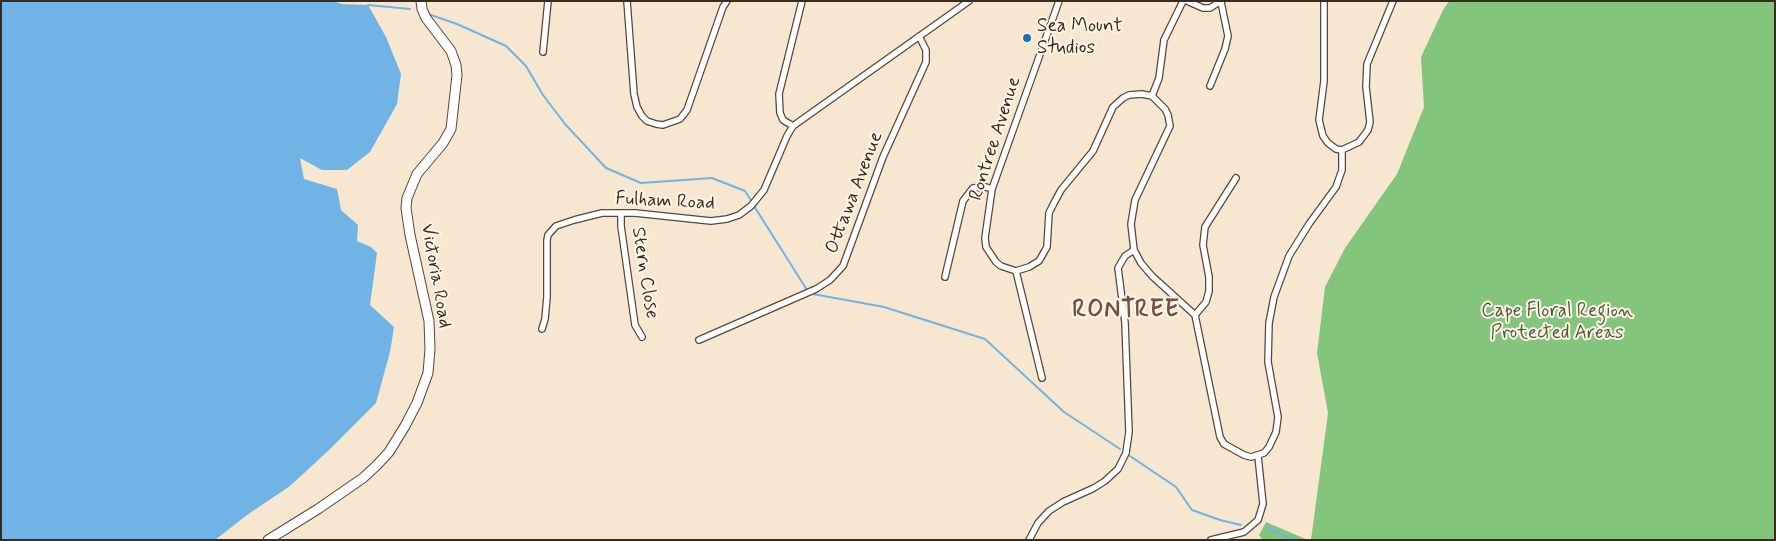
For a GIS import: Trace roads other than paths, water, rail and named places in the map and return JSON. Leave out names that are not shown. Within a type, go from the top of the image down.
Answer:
[{"type":"main road","name":"Victoria Road","points":[[268,540],[340,494],[363,478],[377,465],[389,452],[418,403],[428,373],[430,349],[429,321],[410,235],[406,198],[417,174],[443,143],[451,129],[457,75],[451,51],[426,18],[421,1]]},
{"type":"street","points":[[543,52],[548,1]]},
{"type":"street","points":[[627,1],[636,101],[642,116],[656,124],[672,123],[684,115],[690,103],[722,4],[727,1]]},
{"type":"street","points":[[793,126],[783,120],[780,113],[779,94],[802,1]]},
{"type":"street","name":"Fulham Road","points":[[542,329],[546,319],[546,245],[548,235],[556,226],[602,213],[711,221],[739,215],[751,206],[764,190],[793,126],[968,1]]},
{"type":"street","name":"Rontree Avenue","points":[[1016,270],[996,262],[986,247],[985,238],[992,189],[1059,1]]},
{"type":"street","points":[[1152,96],[1159,78],[1164,40],[1183,1]]},
{"type":"street","points":[[1187,1],[1203,8],[1210,8],[1221,2],[1228,36],[1225,49],[1210,86]]},
{"type":"street","points":[[1324,1],[1324,81],[1319,120],[1323,136],[1328,143],[1336,149],[1342,150],[1359,142],[1368,130],[1370,122],[1366,87],[1367,64],[1393,1]]},
{"type":"street","name":"Ottawa Avenue","points":[[699,340],[816,289],[830,280],[843,266],[883,156],[926,62],[926,50],[919,36]]},
{"type":"street","points":[[1042,378],[1016,270],[1035,264],[1044,254],[1047,248],[1050,212],[1054,203],[1061,190],[1093,151],[1113,107],[1129,95],[1142,94],[1152,96],[1165,109],[1170,126],[1135,200],[1131,224],[1134,250],[1140,263],[1194,316],[1220,437],[1224,444],[1251,457],[1264,453],[1273,440],[1278,424],[1278,410],[1268,362],[1271,310],[1277,284],[1298,240],[1336,187],[1342,170],[1342,150]]},
{"type":"street","points":[[1194,316],[1206,302],[1209,291],[1209,277],[1203,245],[1205,226],[1236,178]]},
{"type":"street","points":[[945,278],[963,201],[973,188],[986,187],[992,189]]},
{"type":"street","name":"Stern Close","points":[[620,213],[635,325],[642,337]]},
{"type":"street","points":[[1029,540],[1038,522],[1044,516],[1063,502],[1105,481],[1118,469],[1126,453],[1128,432],[1126,323],[1118,273],[1119,264],[1134,250]]},
{"type":"street","points":[[1211,540],[1244,532],[1258,520],[1263,504],[1258,456]]},
{"type":"water","points":[[1,1],[333,1],[342,4],[368,5],[386,37],[401,74],[397,104],[370,152],[347,170],[322,170],[300,158],[304,179],[337,189],[341,210],[358,225],[357,241],[371,247],[377,253],[370,305],[394,327],[390,352],[376,403],[290,486],[247,515],[215,540],[1,540]]},
{"type":"waterway","points":[[368,5],[410,9]]},
{"type":"waterway","points":[[431,15],[457,24],[506,46],[526,66],[543,95],[565,124],[606,168],[641,183],[712,178],[745,191],[752,202]]},
{"type":"waterway","points":[[754,206],[807,290]]},
{"type":"waterway","points":[[813,294],[884,307],[985,339],[1064,412],[1120,449]]},
{"type":"waterway","points":[[1130,456],[1176,487],[1192,510],[1241,525]]},
{"type":"waterway","points":[[1266,527],[1295,540]]},
{"type":"place","name":"Sea Mount Studios","points":[[1027,38]]},
{"type":"district","name":"RONTREE","points":[[1126,311]]},
{"type":"park label","name":"Cape Floral Region Protected Areas","points":[[1557,323]]}]
